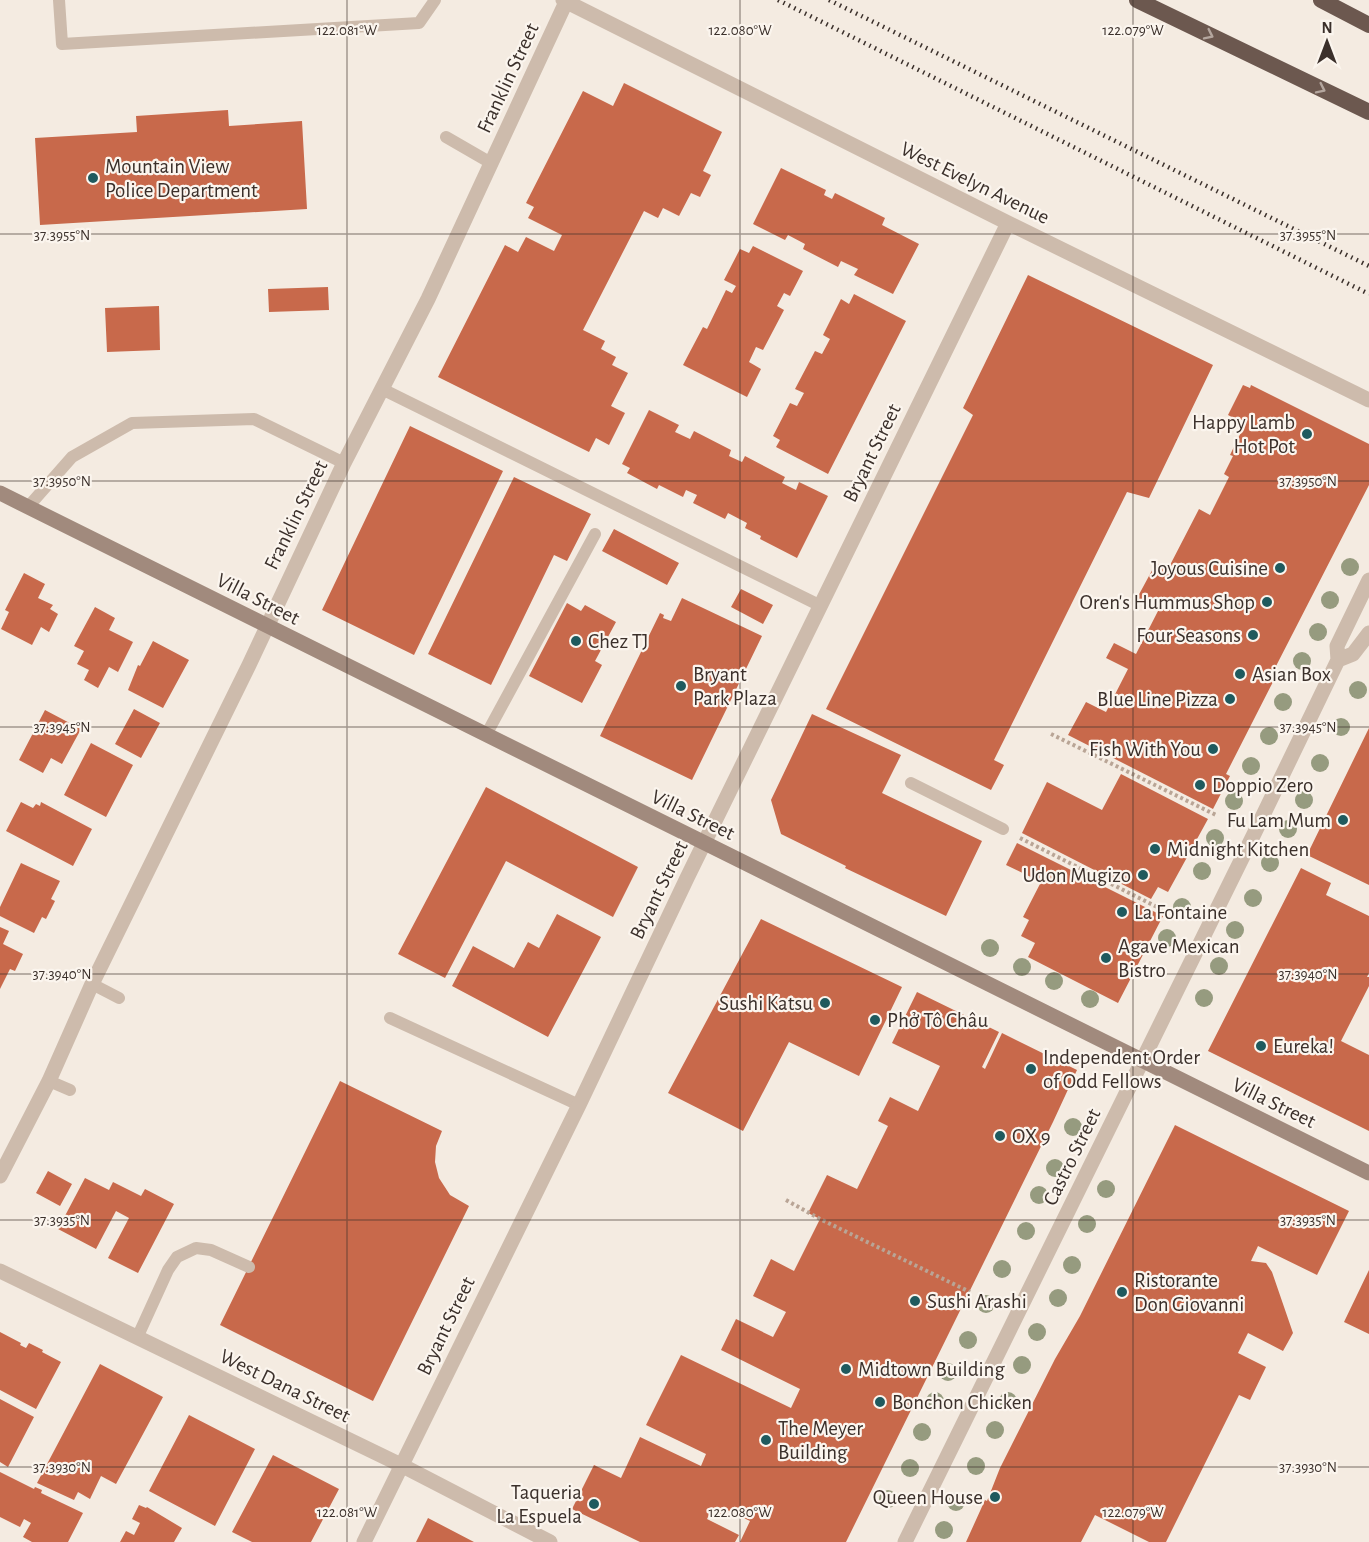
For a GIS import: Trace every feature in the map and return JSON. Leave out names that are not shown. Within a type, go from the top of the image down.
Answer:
[{"type":"highway","points":[[1137,0],[1369,112]]},
{"type":"highway","points":[[1321,0],[1369,25]]},
{"type":"main road","name":"Villa Street","points":[[0,493],[1369,1173]]},
{"type":"street","name":"Franklin Street","points":[[0,1176],[49,1081],[92,984],[344,464],[428,299],[564,1]]},
{"type":"street","name":"West Evelyn Avenue","points":[[564,1],[1369,400]]},
{"type":"street","name":"Bryant Street","points":[[364,1542],[1008,223]]},
{"type":"street","name":"Castro Street","points":[[905,1542],[1338,660],[1336,646],[1369,580]]},
{"type":"street","name":"Castro Street","points":[[1338,660],[1353,654],[1369,633]]},
{"type":"street","name":"West Dana Street","points":[[0,1271],[401,1465],[550,1542]]},
{"type":"lane","points":[[59,0],[62,44],[419,23],[435,0]]},
{"type":"lane","points":[[446,137],[491,163]]},
{"type":"lane","points":[[382,388],[821,606]]},
{"type":"lane","points":[[28,507],[72,457],[132,423],[254,419],[344,464]]},
{"type":"lane","points":[[486,735],[595,534]]},
{"type":"lane","points":[[911,783],[1004,829]]},
{"type":"lane","points":[[92,984],[119,998]]},
{"type":"lane","points":[[390,1018],[579,1105]]},
{"type":"lane","points":[[49,1081],[70,1090]]},
{"type":"lane","points":[[137,1338],[168,1270],[177,1257],[196,1248],[211,1250],[249,1267]]},
{"type":"path","points":[[1052,734],[1216,815]]},
{"type":"path","points":[[1004,829],[1167,912]]},
{"type":"path","points":[[786,1200],[970,1292]]},
{"type":"building","points":[[624,83],[722,132],[703,171],[711,175],[700,197],[691,193],[679,216],[663,208],[658,218],[644,211],[583,330],[605,341],[601,349],[616,357],[612,365],[628,373],[611,406],[625,413],[609,445],[596,438],[589,452],[438,377],[505,245],[518,252],[526,237],[554,251],[562,235],[528,218],[534,207],[526,203],[583,91],[613,106]]},
{"type":"building","points":[[228,110],[229,126],[302,121],[307,209],[40,225],[35,138],[137,132],[136,116]]},
{"type":"building","points":[[781,168],[826,190],[824,195],[832,199],[835,193],[885,218],[882,225],[919,244],[893,294],[854,275],[858,269],[841,261],[838,267],[803,249],[805,244],[788,235],[785,240],[753,224]]},
{"type":"building","points":[[753,246],[803,271],[790,296],[784,293],[777,306],[784,310],[763,350],[756,347],[749,362],[761,369],[747,397],[683,365],[703,327],[707,329],[726,290],[732,293],[736,286],[724,280],[740,249],[749,253]]},
{"type":"building","points":[[1028,275],[1213,365],[1149,498],[1127,492],[994,760],[1004,765],[991,790],[826,709],[973,415],[963,408]]},
{"type":"building","points":[[328,287],[329,310],[269,312],[268,289]]},
{"type":"building","points":[[854,294],[906,321],[828,474],[776,447],[780,440],[773,436],[790,403],[797,406],[804,393],[795,389],[815,351],[822,354],[830,339],[823,335],[841,299],[849,304]]},
{"type":"building","points":[[159,306],[160,350],[107,352],[105,308]]},
{"type":"building","points":[[1243,385],[1250,388],[1251,385],[1369,444],[1369,485],[1274,670],[1278,672],[1226,774],[1230,776],[1213,809],[1068,735],[1086,702],[1106,712],[1128,669],[1106,658],[1114,643],[1136,654],[1158,611],[1136,600],[1156,563],[1168,569],[1199,509],[1210,515],[1229,477],[1224,474],[1233,456],[1230,455],[1245,424],[1228,415]]},
{"type":"building","points":[[649,410],[679,425],[675,432],[690,439],[694,431],[731,450],[729,456],[742,462],[745,456],[785,477],[782,483],[796,490],[799,482],[828,496],[797,558],[760,539],[761,536],[745,528],[747,523],[728,513],[725,519],[693,503],[697,495],[686,490],[683,497],[659,485],[657,489],[627,473],[630,468],[622,464]]},
{"type":"building","points":[[410,426],[503,471],[414,655],[322,610]]},
{"type":"building","points":[[514,477],[591,514],[567,561],[554,555],[491,685],[428,654]]},
{"type":"building","points":[[614,529],[679,563],[667,585],[602,551]]},
{"type":"building","points":[[24,573],[45,584],[38,598],[53,605],[50,609],[58,614],[49,632],[41,627],[32,645],[1,629],[9,612],[5,610]]},
{"type":"building","points":[[741,589],[773,605],[763,624],[731,607]]},
{"type":"building","name":"Bryant Park Plaza","points":[[682,598],[762,636],[692,780],[600,736],[660,613],[664,615],[663,618],[671,621]]},
{"type":"building","name":"Chez TJ","points":[[567,603],[581,611],[585,605],[616,622],[595,661],[602,665],[582,703],[529,676]]},
{"type":"building","points":[[95,607],[115,618],[109,630],[133,642],[118,672],[109,667],[98,688],[84,680],[89,670],[77,664],[84,651],[74,646]]},
{"type":"building","points":[[153,641],[189,660],[163,708],[128,690],[138,665],[140,666]]},
{"type":"building","points":[[134,709],[160,723],[141,758],[115,744]]},
{"type":"building","points":[[45,710],[81,729],[62,764],[51,758],[43,773],[19,760]]},
{"type":"building","points":[[812,714],[901,755],[882,793],[982,841],[946,916],[845,868],[846,866],[781,834],[771,800]]},
{"type":"building","points":[[1369,728],[1369,885],[1307,855]]},
{"type":"building","points":[[91,743],[133,765],[106,817],[64,795]]},
{"type":"building","name":"Midnight Kitchen","points":[[1121,774],[1208,819],[1168,892],[1158,887],[1151,899],[1022,833],[1047,782],[1102,810]]},
{"type":"building","points":[[486,787],[638,867],[613,917],[506,861],[445,978],[398,954]]},
{"type":"building","points":[[21,802],[33,808],[36,804],[40,806],[41,802],[92,829],[73,866],[6,831]]},
{"type":"building","points":[[1017,843],[1163,916],[1118,1003],[1028,957],[1035,943],[1021,936],[1029,920],[1023,917],[1041,882],[1006,865]]},
{"type":"building","points":[[21,863],[60,881],[51,899],[55,901],[46,919],[42,917],[34,933],[0,916],[0,907]]},
{"type":"building","points":[[1301,868],[1331,883],[1326,895],[1369,916],[1369,973],[1367,977],[1369,977],[1369,986],[1341,1041],[1369,1055],[1369,1131],[1208,1051]]},
{"type":"building","points":[[557,914],[601,937],[548,1037],[452,986],[473,946],[514,968],[528,942],[539,948]]},
{"type":"building","points":[[761,919],[902,987],[859,1076],[789,1042],[743,1131],[668,1093]]},
{"type":"building","points":[[0,927],[9,931],[3,944],[23,954],[15,971],[10,969],[0,989]]},
{"type":"building","points":[[917,992],[999,1032],[982,1067],[985,1069],[1002,1033],[1077,1070],[846,1542],[740,1542],[750,1521],[727,1510],[723,1517],[711,1511],[707,1519],[739,1535],[735,1542],[640,1542],[572,1509],[594,1465],[621,1478],[640,1437],[701,1466],[706,1454],[646,1425],[681,1355],[791,1408],[800,1389],[721,1350],[736,1319],[773,1337],[786,1312],[753,1296],[771,1259],[794,1271],[820,1219],[808,1213],[827,1175],[857,1189],[888,1126],[878,1121],[890,1097],[918,1111],[940,1066],[892,1043]]},
{"type":"building","points":[[340,1081],[442,1131],[436,1146],[435,1162],[439,1178],[450,1195],[469,1206],[373,1401],[220,1325]]},
{"type":"building","points":[[1175,1125],[1349,1211],[1317,1275],[1258,1246],[1251,1261],[1266,1263],[1272,1272],[1293,1333],[1283,1351],[1248,1333],[1238,1353],[1266,1367],[1250,1400],[1239,1395],[1166,1542],[1149,1542],[1095,1515],[1081,1542],[966,1542],[985,1500],[987,1501],[1000,1468],[1055,1359],[1080,1316]]},
{"type":"building","points":[[48,1171],[72,1184],[60,1206],[36,1193]]},
{"type":"building","points":[[85,1178],[109,1190],[113,1182],[141,1196],[145,1189],[174,1204],[138,1273],[108,1258],[129,1218],[116,1211],[96,1249],[58,1229]]},
{"type":"building","points":[[1369,1270],[1369,1334],[1344,1322]]},
{"type":"building","points":[[0,1332],[26,1348],[29,1343],[61,1362],[36,1409],[0,1390]]},
{"type":"building","points":[[100,1364],[163,1397],[116,1484],[101,1476],[90,1499],[78,1492],[74,1500],[37,1483]]},
{"type":"building","points":[[0,1399],[34,1417],[8,1467],[0,1462]]},
{"type":"building","points":[[189,1415],[255,1449],[215,1526],[149,1491]]},
{"type":"building","points":[[273,1455],[339,1489],[311,1542],[252,1542],[232,1532]]},
{"type":"building","points":[[0,1472],[34,1489],[35,1487],[42,1490],[41,1493],[83,1513],[68,1542],[32,1542],[23,1537],[31,1523],[24,1519],[20,1527],[0,1517]]},
{"type":"building","points":[[139,1505],[147,1507],[182,1528],[174,1542],[120,1542],[126,1531],[134,1535],[140,1523],[132,1519]]},
{"type":"building","points":[[428,1518],[474,1542],[416,1542]]},
{"type":"railway","points":[[778,0],[1369,294]]},
{"type":"railway","points":[[829,0],[1369,266]]},
{"type":"place","name":"Mountain View Police Department","points":[[93,178]]},
{"type":"place","name":"Happy Lamb Hot Pot","points":[[1307,434]]},
{"type":"place","name":"Joyous Cuisine","points":[[1280,568]]},
{"type":"place","name":"Oren's Hummus Shop","points":[[1267,602]]},
{"type":"place","name":"Four Seasons","points":[[1253,635]]},
{"type":"place","name":"Chez TJ","points":[[576,641]]},
{"type":"place","name":"Asian Box","points":[[1240,674]]},
{"type":"place","name":"Bryant Park Plaza","points":[[681,686]]},
{"type":"place","name":"Blue Line Pizza","points":[[1230,699]]},
{"type":"place","name":"Fish With You","points":[[1213,749]]},
{"type":"place","name":"Doppio Zero","points":[[1200,785]]},
{"type":"place","name":"Fu Lam Mum","points":[[1343,820]]},
{"type":"place","name":"Midnight Kitchen","points":[[1155,849]]},
{"type":"place","name":"Udon Mugizo","points":[[1143,875]]},
{"type":"place","name":"La Fontaine","points":[[1122,912]]},
{"type":"place","name":"Agave Mexican Bistro","points":[[1106,958]]},
{"type":"place","name":"Sushi Katsu","points":[[825,1003]]},
{"type":"place","name":"Phở Tô Châu","points":[[875,1020]]},
{"type":"place","name":"Eureka!","points":[[1261,1046]]},
{"type":"place","name":"Independent Order of Odd Fellows","points":[[1031,1069]]},
{"type":"place","name":"OX 9","points":[[1000,1136]]},
{"type":"place","name":"Ristorante Don Giovanni","points":[[1122,1292]]},
{"type":"place","name":"Sushi Arashi","points":[[915,1301]]},
{"type":"place","name":"Midtown Building","points":[[846,1369]]},
{"type":"place","name":"Bonchon Chicken","points":[[880,1402]]},
{"type":"place","name":"The Meyer Building","points":[[766,1440]]},
{"type":"place","name":"Queen House","points":[[995,1497]]},
{"type":"place","name":"Taqueria La Espuela","points":[[594,1504]]}]
